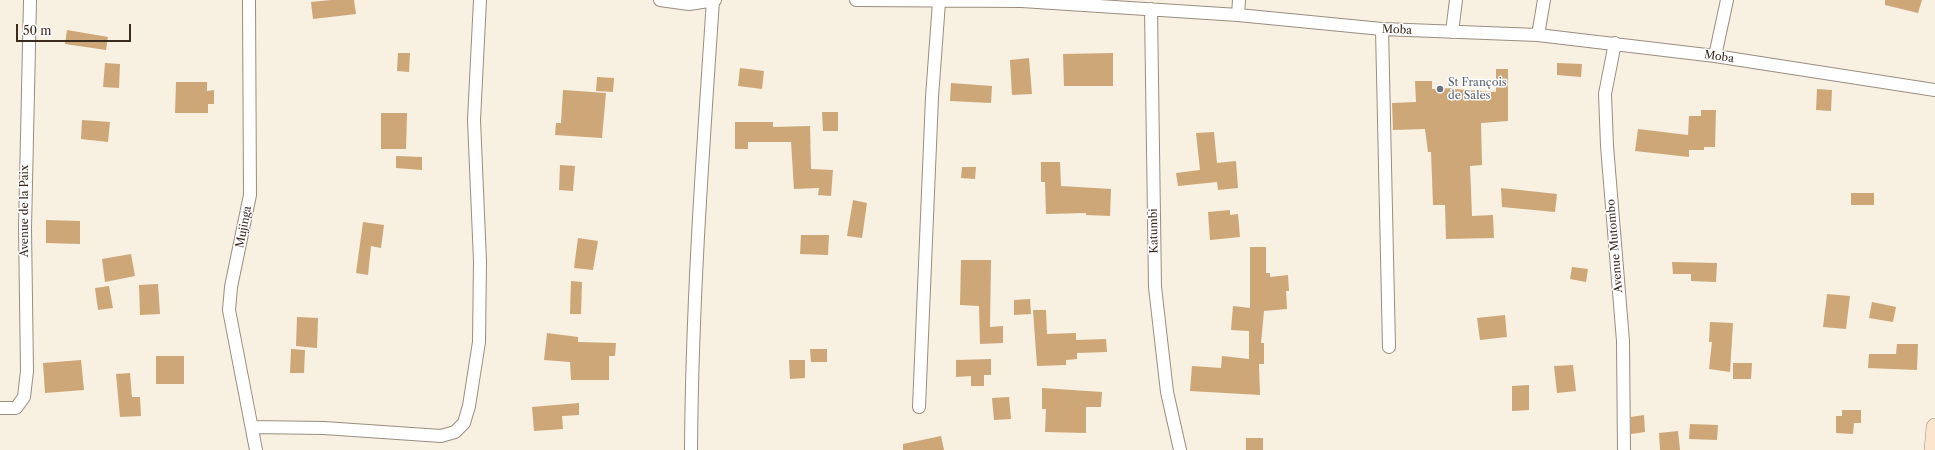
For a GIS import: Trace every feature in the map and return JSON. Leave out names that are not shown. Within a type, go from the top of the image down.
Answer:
[{"type":"street","name":"Avenue de la Paix","points":[[2,409],[16,408],[20,404],[24,397],[27,371],[25,228],[30,0]]},
{"type":"street","name":"Mujinga","points":[[249,0],[250,194],[231,287],[229,310],[230,322],[253,427],[256,450]]},
{"type":"street","points":[[253,427],[324,428],[441,436],[455,432],[464,423],[469,406],[479,342],[480,261],[474,120],[480,0]]},
{"type":"street","points":[[660,0],[688,4],[714,0],[691,367],[691,450]]},
{"type":"street","name":"Moba","points":[[856,0],[939,2],[1022,1],[1238,15],[1382,30],[1538,35],[1715,56],[1935,90]]},
{"type":"street","points":[[1238,15],[1239,0]]},
{"type":"street","points":[[1452,32],[1456,0]]},
{"type":"street","points":[[1538,35],[1544,0]]},
{"type":"street","points":[[1715,56],[1727,0]]},
{"type":"street","points":[[919,407],[932,97],[939,2]]},
{"type":"street","name":"Katumbi","points":[[1151,9],[1155,287],[1167,392],[1180,450]]},
{"type":"street","points":[[1382,30],[1389,346]]},
{"type":"street","name":"Avenue Mutombo","points":[[1615,44],[1605,94],[1607,146],[1623,341],[1624,450]]},
{"type":"street","points":[[1933,450],[1935,427]]},
{"type":"building","points":[[354,0],[356,14],[313,19],[311,2]]},
{"type":"building","points":[[1885,0],[1922,0],[1918,13],[1885,5]]},
{"type":"building","points":[[67,30],[108,37],[106,50],[65,44]]},
{"type":"building","points":[[398,53],[410,53],[409,72],[397,71]]},
{"type":"building","points":[[1113,53],[1113,86],[1064,86],[1063,54]]},
{"type":"building","points":[[1029,58],[1032,94],[1012,95],[1010,60]]},
{"type":"building","points":[[105,63],[120,64],[119,88],[103,87]]},
{"type":"building","points":[[1557,63],[1582,64],[1581,77],[1557,75]]},
{"type":"building","points":[[740,68],[764,71],[762,89],[738,86]]},
{"type":"building","points":[[1496,69],[1508,69],[1508,121],[1481,123],[1482,165],[1470,166],[1472,216],[1493,215],[1494,238],[1446,239],[1445,205],[1433,205],[1431,152],[1428,152],[1425,129],[1393,130],[1392,103],[1416,102],[1415,81],[1432,81],[1432,89],[1454,88],[1496,92]]},
{"type":"building","points":[[597,77],[614,78],[613,92],[596,91]]},
{"type":"building","points":[[176,82],[207,82],[207,91],[214,90],[214,104],[208,104],[208,113],[175,113]]},
{"type":"building","points":[[951,83],[992,86],[991,103],[950,101]]},
{"type":"building","points":[[1817,89],[1832,90],[1831,111],[1816,110]]},
{"type":"building","points":[[563,90],[606,93],[602,138],[555,135],[556,123],[561,123]]},
{"type":"building","points":[[1701,110],[1716,110],[1715,147],[1704,147],[1704,150],[1689,150],[1689,157],[1635,151],[1638,129],[1688,135],[1689,116],[1701,116]]},
{"type":"building","points":[[822,112],[838,112],[838,131],[823,131]]},
{"type":"building","points":[[381,113],[407,113],[406,149],[381,149]]},
{"type":"building","points":[[82,120],[110,122],[108,142],[81,139]]},
{"type":"building","points":[[735,122],[773,122],[773,127],[810,126],[811,169],[833,170],[831,196],[818,195],[819,188],[794,189],[791,142],[748,142],[748,149],[735,149]]},
{"type":"building","points":[[1214,132],[1217,163],[1236,161],[1238,188],[1218,190],[1217,182],[1178,186],[1176,173],[1200,170],[1196,133]]},
{"type":"building","points":[[396,156],[422,157],[422,170],[396,168]]},
{"type":"building","points":[[1041,162],[1060,162],[1061,186],[1111,189],[1110,216],[1086,215],[1086,213],[1046,214],[1045,182],[1041,182]]},
{"type":"building","points":[[560,165],[575,166],[573,191],[559,190]]},
{"type":"building","points":[[962,167],[976,167],[975,179],[961,178]]},
{"type":"building","points":[[1501,188],[1557,194],[1555,212],[1502,207]]},
{"type":"building","points":[[1851,193],[1874,193],[1874,205],[1851,205]]},
{"type":"building","points":[[853,200],[867,203],[862,238],[847,236]]},
{"type":"building","points":[[1230,210],[1230,215],[1238,214],[1240,237],[1210,240],[1208,212]]},
{"type":"building","points":[[46,220],[80,221],[80,244],[46,243]]},
{"type":"building","points":[[363,222],[384,225],[381,248],[371,246],[368,275],[356,273]]},
{"type":"building","points":[[801,235],[829,235],[828,255],[800,254]]},
{"type":"building","points":[[578,238],[598,241],[593,270],[574,268]]},
{"type":"building","points":[[1250,247],[1266,247],[1266,273],[1270,273],[1270,277],[1288,275],[1289,291],[1286,291],[1287,309],[1264,311],[1261,343],[1264,343],[1264,364],[1259,364],[1260,395],[1190,391],[1192,366],[1221,368],[1222,356],[1249,359],[1249,331],[1231,330],[1233,306],[1250,308]]},
{"type":"building","points":[[131,254],[135,276],[105,282],[102,259]]},
{"type":"building","points":[[961,260],[991,260],[990,327],[1003,326],[1003,343],[980,344],[979,306],[960,305]]},
{"type":"building","points":[[1672,262],[1717,263],[1716,282],[1691,281],[1691,274],[1673,274]]},
{"type":"building","points":[[1572,267],[1588,269],[1586,282],[1570,279]]},
{"type":"building","points":[[571,281],[582,282],[581,314],[570,314]]},
{"type":"building","points":[[158,284],[160,314],[140,315],[139,285]]},
{"type":"building","points":[[109,286],[113,308],[98,310],[95,288]]},
{"type":"building","points":[[1827,294],[1850,296],[1846,329],[1823,327]]},
{"type":"building","points":[[1030,299],[1031,314],[1014,315],[1014,300]]},
{"type":"building","points":[[1872,302],[1896,307],[1893,322],[1869,318]]},
{"type":"building","points":[[1033,310],[1046,310],[1047,334],[1076,333],[1076,340],[1106,339],[1107,352],[1077,353],[1077,359],[1066,360],[1066,365],[1037,366]]},
{"type":"building","points":[[1505,315],[1507,337],[1480,340],[1477,318]]},
{"type":"building","points":[[297,317],[318,318],[317,348],[296,346]]},
{"type":"building","points":[[1710,322],[1733,323],[1730,372],[1709,369],[1712,342],[1709,342]]},
{"type":"building","points":[[547,333],[578,337],[578,342],[616,343],[615,356],[609,356],[609,380],[571,380],[570,362],[544,360]]},
{"type":"building","points":[[1897,344],[1918,344],[1917,370],[1868,368],[1869,354],[1896,354]]},
{"type":"building","points":[[291,349],[305,350],[304,373],[290,373]]},
{"type":"building","points":[[810,349],[827,349],[827,362],[811,362]]},
{"type":"building","points":[[156,356],[184,356],[184,384],[156,384]]},
{"type":"building","points":[[991,359],[991,375],[984,375],[984,386],[971,386],[971,376],[956,377],[956,360]]},
{"type":"building","points":[[81,360],[84,390],[45,393],[43,363]]},
{"type":"building","points":[[789,360],[805,360],[805,378],[790,379]]},
{"type":"building","points":[[1733,363],[1752,363],[1751,379],[1733,379]]},
{"type":"building","points":[[1573,365],[1576,391],[1557,393],[1554,366]]},
{"type":"building","points":[[130,373],[132,397],[140,397],[141,416],[120,417],[116,374]]},
{"type":"building","points":[[1529,385],[1529,410],[1512,411],[1512,386]]},
{"type":"building","points":[[1042,388],[1102,392],[1101,407],[1086,407],[1086,433],[1045,432],[1046,409],[1042,409]]},
{"type":"building","points":[[1009,397],[1011,419],[994,420],[992,398]]},
{"type":"building","points":[[579,403],[579,415],[562,416],[563,429],[534,431],[532,407]]},
{"type":"building","points":[[1842,410],[1861,410],[1861,423],[1854,423],[1853,434],[1836,433],[1836,416],[1842,416]]},
{"type":"building","points":[[1644,415],[1645,432],[1631,434],[1631,417]]},
{"type":"building","points":[[1690,424],[1718,425],[1717,440],[1689,439]]},
{"type":"building","points":[[1678,431],[1680,450],[1660,450],[1659,433]]},
{"type":"building","points":[[941,436],[944,450],[903,450],[903,444]]},
{"type":"building","points":[[1246,438],[1263,438],[1263,450],[1246,450]]},
{"type":"place","name":"St François de Sales","points":[[1440,89]]}]
